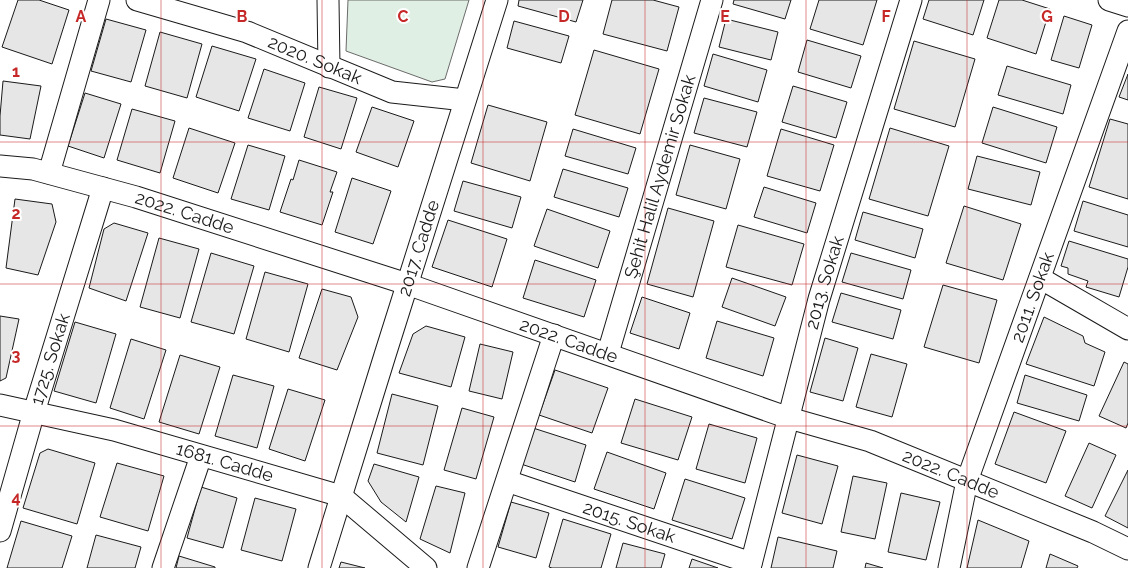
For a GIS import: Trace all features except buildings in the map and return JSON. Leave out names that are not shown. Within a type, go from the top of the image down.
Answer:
[{"type":"street","points":[[49,173],[99,0]]},
{"type":"street","name":"2020. Sokak","points":[[137,0],[247,32],[392,92],[464,100]]},
{"type":"street","points":[[328,0],[329,67]]},
{"type":"street","name":"2017. Cadde","points":[[320,568],[496,0]]},
{"type":"street","name":"Şehit Halil Aydemir Sokak","points":[[608,353],[712,0]]},
{"type":"street","name":"2013. Sokak","points":[[750,566],[819,299],[910,0]]},
{"type":"street","points":[[1109,0],[1128,6]]},
{"type":"street","name":"2011. Sokak","points":[[949,568],[967,481],[1128,31]]},
{"type":"street","name":"2022. Cadde","points":[[0,166],[33,169],[136,197],[407,284],[789,418],[870,441],[1093,532],[1128,549]]},
{"type":"street","name":"1725. Sokak","points":[[0,531],[34,412],[103,188]]},
{"type":"street","points":[[1040,278],[1128,329]]},
{"type":"street","points":[[478,568],[554,335]]},
{"type":"street","name":"1681. Cadde","points":[[0,405],[114,430],[342,496],[426,568]]},
{"type":"street","points":[[163,568],[201,456]]},
{"type":"street","name":"2015. Sokak","points":[[507,481],[750,566]]},
{"type":"green space","points":[[348,0],[469,0],[445,79],[432,82],[346,51]]}]
